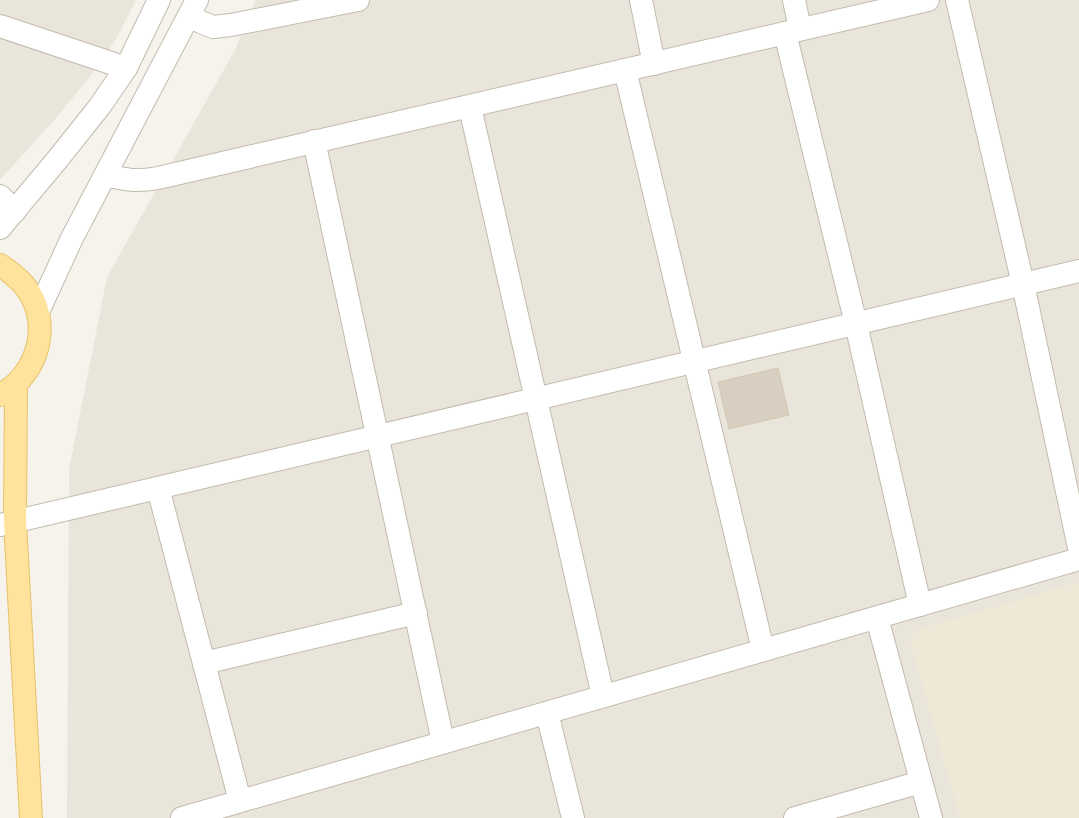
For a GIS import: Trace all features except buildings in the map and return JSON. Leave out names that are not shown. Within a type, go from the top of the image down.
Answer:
[{"type":"main road","points":[[0,265],[13,274],[24,285],[38,312],[40,325],[37,351],[32,364],[8,390],[8,523],[31,818]]},
{"type":"street","points":[[0,228],[8,203],[78,134],[100,106],[126,68],[159,0]]},
{"type":"street","points":[[38,312],[72,238],[193,8],[213,27],[231,25],[358,0]]},
{"type":"street","points":[[641,0],[654,64]]},
{"type":"street","points":[[794,0],[792,31],[856,324],[920,605]]},
{"type":"street","points":[[106,175],[140,181],[158,178],[928,0]]},
{"type":"street","points":[[957,0],[1023,284],[1079,548]]},
{"type":"street","points":[[0,26],[126,68]]},
{"type":"street","points":[[625,70],[763,650]]},
{"type":"street","points":[[470,106],[603,696]]},
{"type":"street","points":[[314,142],[444,742]]},
{"type":"street","points":[[8,523],[1079,271]]},
{"type":"street","points":[[158,488],[240,801]]},
{"type":"street","points":[[182,818],[215,813],[240,801],[1079,559]]},
{"type":"street","points":[[204,663],[416,613]]},
{"type":"street","points":[[877,618],[931,818]]},
{"type":"street","points":[[547,713],[574,818]]},
{"type":"street","points":[[795,818],[921,782]]},
{"type":"shaded area","points":[[0,0],[136,0],[116,39],[89,78],[56,118],[0,180]]},
{"type":"shaded area","points":[[256,0],[1079,0],[1079,818],[67,818],[69,470],[107,277],[235,50]]},
{"type":"shaded area","points":[[1079,582],[1079,818],[960,818],[910,641],[917,630]]}]
